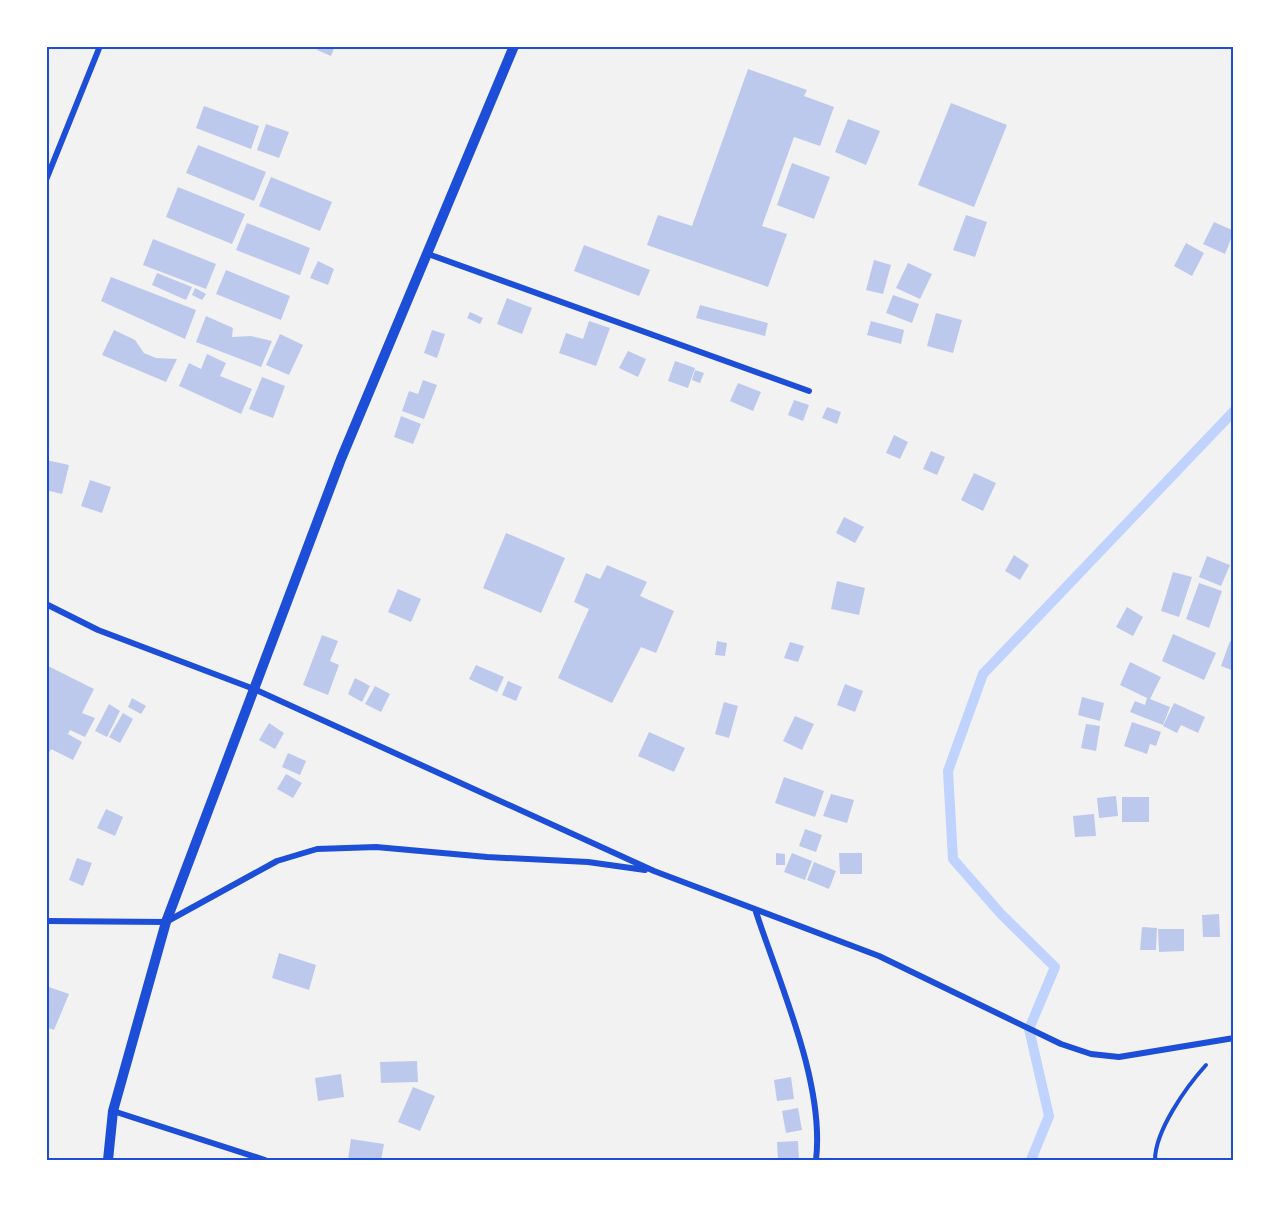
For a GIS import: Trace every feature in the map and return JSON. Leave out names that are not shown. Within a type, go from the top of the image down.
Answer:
[{"type":"street","points":[[46,180],[100,46]]},
{"type":"street","points":[[108,1161],[113,1111],[166,922],[340,459],[514,46]]},
{"type":"street","points":[[428,254],[809,391]]},
{"type":"street","points":[[46,604],[98,630],[254,689],[654,872],[879,956],[1029,1029],[1091,1054],[1119,1057],[1233,1037]]},
{"type":"street","points":[[46,921],[166,922],[278,861],[317,849],[376,846],[487,857],[588,862],[654,872]]},
{"type":"street","points":[[756,912],[807,1068],[819,1134],[816,1161]]},
{"type":"street","points":[[113,1111],[265,1161]]},
{"type":"path","points":[[1155,1161],[1155,1146],[1190,1083],[1233,1037]]},
{"type":"building","points":[[319,46],[335,46],[331,56],[317,50]]},
{"type":"building","points":[[748,69],[807,90],[804,96],[834,107],[820,146],[794,137],[762,226],[787,234],[768,287],[647,245],[658,215],[692,226]]},
{"type":"building","points":[[951,103],[1007,125],[974,207],[918,185]]},
{"type":"building","points":[[204,106],[259,126],[251,149],[196,128]]},
{"type":"building","points":[[848,119],[880,131],[866,165],[835,152]]},
{"type":"building","points":[[266,124],[289,132],[279,158],[257,150]]},
{"type":"building","points":[[198,145],[266,172],[254,201],[186,173]]},
{"type":"building","points":[[792,163],[830,177],[814,219],[777,205]]},
{"type":"building","points":[[271,177],[332,202],[320,231],[259,206]]},
{"type":"building","points":[[178,187],[245,214],[232,244],[166,217]]},
{"type":"building","points":[[966,215],[987,222],[975,257],[953,250]]},
{"type":"building","points":[[1214,222],[1234,231],[1225,254],[1203,244]]},
{"type":"building","points":[[247,223],[310,248],[300,275],[236,250]]},
{"type":"building","points":[[153,239],[216,264],[206,289],[143,265]]},
{"type":"building","points":[[1186,243],[1204,253],[1192,276],[1174,266]]},
{"type":"building","points":[[584,245],[650,270],[639,296],[574,271]]},
{"type":"building","points":[[874,260],[891,265],[883,294],[866,290]]},
{"type":"building","points":[[318,261],[334,269],[328,285],[310,278]]},
{"type":"building","points":[[908,263],[932,274],[920,299],[896,288]]},
{"type":"building","points":[[226,270],[290,296],[281,320],[216,294]]},
{"type":"building","points":[[157,273],[192,287],[186,300],[152,285]]},
{"type":"building","points":[[111,277],[196,310],[185,339],[101,301]]},
{"type":"building","points":[[195,288],[206,294],[202,300],[192,295]]},
{"type":"building","points":[[893,295],[919,304],[912,323],[886,313]]},
{"type":"building","points":[[507,298],[532,308],[522,334],[497,324]]},
{"type":"building","points":[[700,305],[768,323],[765,336],[696,318]]},
{"type":"building","points":[[470,312],[483,318],[480,324],[467,318]]},
{"type":"building","points":[[936,313],[962,320],[953,353],[927,346]]},
{"type":"building","points":[[206,316],[233,328],[232,337],[251,336],[272,341],[261,367],[196,342]]},
{"type":"building","points":[[589,321],[610,328],[596,366],[559,353],[566,333],[583,339]]},
{"type":"building","points":[[871,321],[904,330],[901,344],[867,335]]},
{"type":"building","points":[[114,330],[135,340],[144,353],[156,358],[177,359],[166,382],[102,355]]},
{"type":"building","points":[[432,330],[445,334],[437,358],[424,353]]},
{"type":"building","points":[[280,334],[303,345],[289,375],[266,365]]},
{"type":"building","points":[[628,351],[646,359],[638,377],[619,368]]},
{"type":"building","points":[[207,354],[226,363],[220,376],[252,389],[241,414],[179,386],[189,363],[201,369]]},
{"type":"building","points":[[675,361],[695,368],[688,388],[668,381]]},
{"type":"building","points":[[695,370],[704,373],[700,383],[692,380]]},
{"type":"building","points":[[262,377],[285,386],[273,418],[249,409]]},
{"type":"building","points":[[423,380],[437,385],[424,419],[402,411],[409,391],[418,394]]},
{"type":"building","points":[[738,383],[761,392],[753,411],[730,401]]},
{"type":"building","points":[[794,400],[809,405],[803,421],[788,415]]},
{"type":"building","points":[[827,407],[841,412],[837,424],[822,418]]},
{"type":"building","points":[[401,416],[421,424],[413,444],[394,437]]},
{"type":"building","points":[[894,435],[908,442],[900,459],[886,453]]},
{"type":"building","points":[[931,451],[945,457],[937,475],[923,469]]},
{"type":"building","points":[[46,460],[69,465],[62,494],[46,490]]},
{"type":"building","points":[[974,473],[996,483],[983,511],[961,500]]},
{"type":"building","points":[[90,480],[111,487],[102,513],[81,506]]},
{"type":"building","points":[[844,517],[864,527],[855,543],[836,533]]},
{"type":"building","points":[[506,533],[565,558],[541,613],[483,588]]},
{"type":"building","points":[[1014,555],[1029,565],[1020,580],[1005,571]]},
{"type":"building","points":[[1207,556],[1230,565],[1221,586],[1199,577]]},
{"type":"building","points":[[607,565],[647,582],[640,596],[674,611],[656,653],[641,647],[612,703],[558,678],[589,609],[574,602],[586,573],[600,579]]},
{"type":"building","points":[[1173,572],[1192,577],[1179,617],[1161,611]]},
{"type":"building","points":[[837,581],[865,588],[859,615],[831,609]]},
{"type":"building","points":[[1199,583],[1222,591],[1209,628],[1186,619]]},
{"type":"building","points":[[398,589],[421,599],[411,622],[388,612]]},
{"type":"building","points":[[1127,607],[1143,617],[1133,636],[1116,627]]},
{"type":"building","points":[[1173,634],[1216,653],[1204,680],[1162,661]]},
{"type":"building","points":[[322,635],[338,641],[330,661],[339,665],[328,695],[303,685]]},
{"type":"building","points":[[717,641],[727,643],[725,656],[715,655]]},
{"type":"building","points":[[1230,641],[1234,642],[1234,671],[1221,666]]},
{"type":"building","points":[[790,642],[804,646],[798,662],[784,658]]},
{"type":"building","points":[[1130,662],[1161,677],[1150,699],[1170,707],[1163,725],[1130,712],[1135,701],[1145,705],[1147,698],[1120,685]]},
{"type":"building","points":[[46,665],[94,689],[82,713],[95,718],[85,737],[70,730],[68,734],[82,742],[73,760],[51,749],[46,759]]},
{"type":"building","points":[[476,665],[504,677],[497,692],[469,679]]},
{"type":"building","points":[[355,678],[370,686],[362,702],[348,694]]},
{"type":"building","points":[[508,681],[522,687],[516,701],[502,695]]},
{"type":"building","points":[[845,684],[863,691],[855,712],[837,705]]},
{"type":"building","points":[[375,686],[390,694],[381,712],[365,704]]},
{"type":"building","points":[[1082,697],[1104,703],[1100,721],[1078,715]]},
{"type":"building","points":[[132,698],[146,706],[141,714],[128,707]]},
{"type":"building","points":[[724,702],[738,706],[729,738],[715,734]]},
{"type":"building","points":[[1174,703],[1205,717],[1198,733],[1181,725],[1177,733],[1163,726]]},
{"type":"building","points":[[109,704],[120,711],[107,737],[95,731]]},
{"type":"building","points":[[123,713],[133,719],[120,743],[109,737]]},
{"type":"building","points":[[795,716],[814,724],[802,750],[783,741]]},
{"type":"building","points":[[1132,722],[1161,732],[1156,746],[1150,744],[1147,754],[1124,746]]},
{"type":"building","points":[[269,723],[284,733],[275,749],[259,740]]},
{"type":"building","points":[[1086,724],[1100,726],[1096,751],[1081,748]]},
{"type":"building","points":[[649,732],[685,748],[674,772],[638,756]]},
{"type":"building","points":[[288,753],[306,761],[300,775],[282,767]]},
{"type":"building","points":[[286,774],[302,783],[293,798],[277,789]]},
{"type":"building","points":[[784,777],[824,791],[815,817],[775,803]]},
{"type":"building","points":[[831,794],[854,800],[847,823],[823,816]]},
{"type":"building","points":[[1116,796],[1118,816],[1099,818],[1097,798]]},
{"type":"building","points":[[1122,797],[1149,797],[1149,822],[1122,822]]},
{"type":"building","points":[[106,809],[123,817],[115,836],[97,828]]},
{"type":"building","points":[[1094,814],[1096,836],[1075,837],[1073,816]]},
{"type":"building","points":[[805,829],[822,835],[816,852],[799,846]]},
{"type":"building","points":[[776,853],[785,854],[785,865],[776,865]]},
{"type":"building","points":[[792,853],[812,861],[805,880],[784,872]]},
{"type":"building","points":[[839,853],[862,853],[862,874],[840,874]]},
{"type":"building","points":[[77,858],[92,863],[83,886],[69,880]]},
{"type":"building","points":[[814,862],[836,871],[829,889],[807,880]]},
{"type":"building","points":[[1219,914],[1220,937],[1203,937],[1202,915]]},
{"type":"building","points":[[1142,927],[1157,928],[1156,950],[1140,950]]},
{"type":"building","points":[[1158,929],[1184,929],[1184,951],[1159,952]]},
{"type":"building","points":[[279,953],[316,965],[309,990],[272,978]]},
{"type":"building","points":[[46,986],[69,994],[54,1030],[46,1027]]},
{"type":"building","points":[[417,1061],[418,1082],[381,1083],[380,1062]]},
{"type":"building","points":[[341,1074],[344,1097],[318,1101],[315,1078]]},
{"type":"building","points":[[791,1077],[794,1099],[777,1101],[774,1080]]},
{"type":"building","points":[[413,1087],[435,1096],[420,1131],[398,1122]]},
{"type":"building","points":[[798,1108],[802,1130],[786,1133],[782,1111]]},
{"type":"building","points":[[351,1139],[384,1144],[381,1160],[348,1160]]},
{"type":"building","points":[[798,1141],[799,1160],[778,1160],[777,1142]]},
{"type":"waterway","points":[[1031,1160],[1049,1116],[1029,1029],[1055,967],[1001,914],[953,859],[948,771],[983,674],[1234,411]]}]
